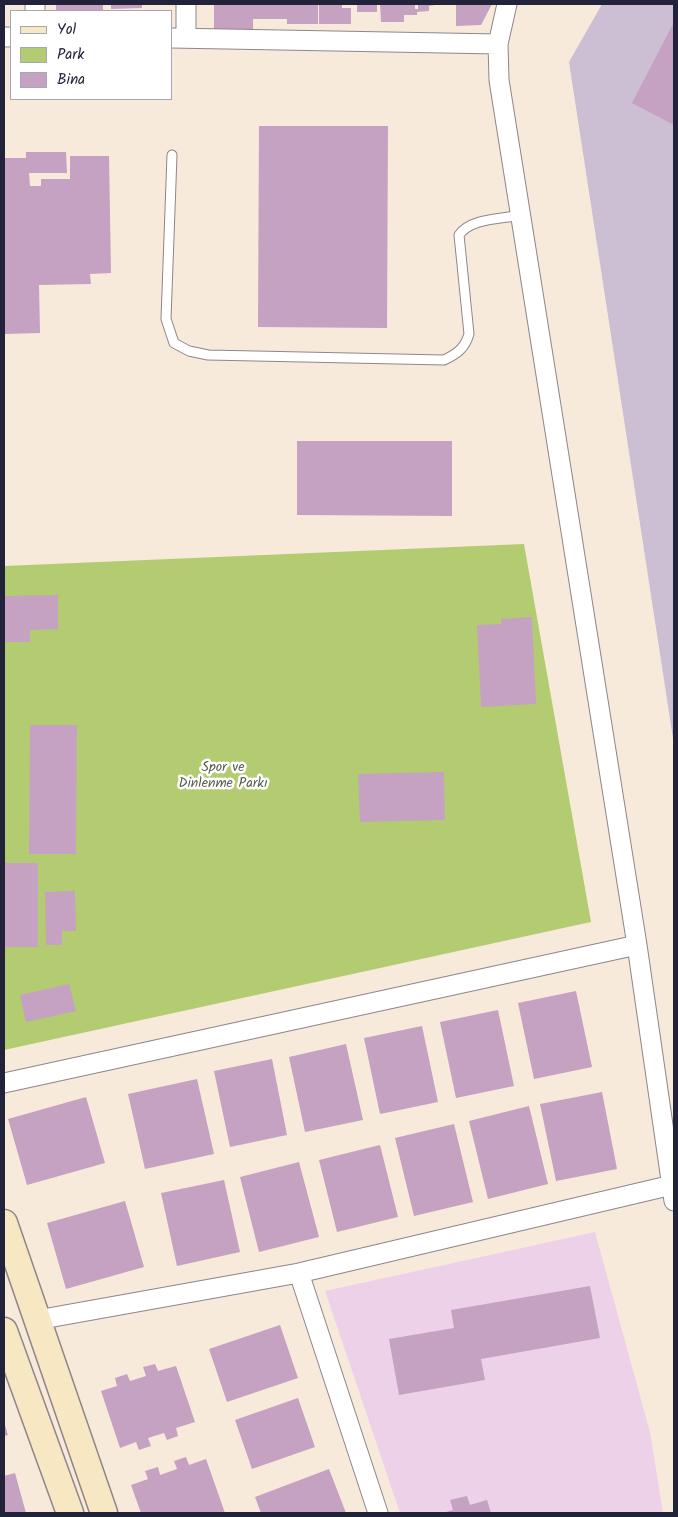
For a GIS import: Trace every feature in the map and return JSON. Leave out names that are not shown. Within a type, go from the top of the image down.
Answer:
[{"type":"street","points":[[186,4],[179,38],[498,44]]},
{"type":"street","points":[[37,1320],[299,1273],[673,1193],[638,945],[499,80],[498,44],[506,4]]},
{"type":"street","points":[[4,1083],[638,945]]},
{"type":"street","points":[[4,1224],[104,1513]]},
{"type":"street","points":[[299,1273],[378,1513]]},
{"type":"street","points":[[4,1332],[70,1513]]},
{"type":"lane","points":[[172,155],[166,319],[174,343],[189,351],[198,353],[444,360],[460,351],[466,344],[469,334],[459,235],[463,229],[471,224],[520,215]]},
{"type":"shaded area","points":[[602,4],[674,4],[674,745],[569,62]]},
{"type":"shaded area","points":[[595,1232],[650,1432],[663,1513],[400,1513],[325,1291]]},
{"type":"green space","name":"Spor ve Dinlenme Parkı","points":[[524,544],[591,922],[4,1050],[4,566]]},
{"type":"building","points":[[56,4],[103,4],[103,10],[56,10]]},
{"type":"building","points":[[111,4],[142,4],[142,8],[111,9]]},
{"type":"building","points":[[214,4],[318,4],[318,24],[287,24],[287,19],[253,19],[253,29],[214,29]]},
{"type":"building","points":[[319,4],[342,4],[342,8],[351,8],[351,24],[319,24]]},
{"type":"building","points":[[357,4],[377,4],[377,12],[357,12]]},
{"type":"building","points":[[380,4],[415,4],[415,9],[418,9],[418,4],[435,5],[429,6],[429,11],[417,12],[417,15],[404,15],[404,22],[381,22]]},
{"type":"building","points":[[456,4],[492,4],[481,25],[456,26]]},
{"type":"building","points":[[674,22],[674,125],[632,103]]},
{"type":"building","points":[[259,126],[388,126],[387,328],[258,327]]},
{"type":"building","points":[[26,152],[66,152],[67,173],[29,173],[30,186],[41,186],[41,179],[70,179],[70,156],[109,156],[111,273],[90,274],[91,284],[39,285],[40,333],[4,334],[4,158],[26,158]]},
{"type":"building","points":[[297,441],[452,441],[452,516],[297,515]]},
{"type":"building","points":[[58,595],[58,629],[30,630],[30,642],[4,642],[4,596]]},
{"type":"building","points":[[532,617],[536,704],[481,707],[477,625],[501,624],[501,619]]},
{"type":"building","points":[[30,725],[77,725],[76,854],[29,854]]},
{"type":"building","points":[[444,772],[445,820],[360,822],[358,774]]},
{"type":"building","points":[[4,863],[38,863],[38,947],[4,947]]},
{"type":"building","points":[[75,891],[76,931],[62,931],[62,945],[46,945],[45,892]]},
{"type":"building","points":[[69,984],[76,1011],[26,1022],[20,995]]},
{"type":"building","points":[[576,991],[592,1067],[534,1079],[518,1003]]},
{"type":"building","points":[[498,1010],[514,1086],[456,1098],[440,1022]]},
{"type":"building","points":[[422,1026],[438,1102],[380,1114],[364,1038]]},
{"type":"building","points":[[346,1044],[363,1120],[305,1132],[289,1057]]},
{"type":"building","points":[[272,1059],[287,1135],[230,1147],[214,1071]]},
{"type":"building","points":[[197,1079],[214,1154],[145,1169],[128,1094]]},
{"type":"building","points":[[602,1092],[617,1169],[556,1181],[540,1104]]},
{"type":"building","points":[[86,1097],[105,1163],[27,1185],[8,1119]]},
{"type":"building","points":[[529,1106],[548,1184],[488,1199],[469,1121]]},
{"type":"building","points":[[454,1124],[473,1202],[414,1216],[395,1138]]},
{"type":"building","points":[[380,1145],[398,1217],[337,1232],[319,1160]]},
{"type":"building","points":[[299,1162],[319,1237],[259,1252],[240,1177]]},
{"type":"building","points":[[224,1180],[240,1252],[177,1266],[161,1193]]},
{"type":"building","points":[[125,1201],[144,1267],[66,1289],[47,1223]]},
{"type":"building","points":[[590,1286],[600,1338],[481,1359],[485,1380],[399,1395],[389,1339],[454,1328],[451,1310]]},
{"type":"building","points":[[280,1325],[298,1378],[227,1402],[209,1349]]},
{"type":"building","points":[[155,1364],[158,1371],[176,1366],[195,1422],[176,1428],[178,1436],[167,1440],[164,1433],[148,1438],[151,1446],[139,1450],[136,1442],[120,1448],[101,1391],[117,1386],[115,1378],[127,1374],[130,1381],[146,1376],[143,1367]]},
{"type":"building","points":[[298,1398],[315,1447],[252,1469],[235,1420]]},
{"type":"building","points":[[4,1422],[8,1435],[4,1436]]},
{"type":"building","points":[[186,1457],[189,1465],[206,1459],[225,1513],[141,1513],[131,1485],[148,1479],[145,1471],[158,1467],[160,1475],[177,1469],[174,1461]]},
{"type":"building","points":[[329,1469],[346,1513],[261,1513],[255,1497]]},
{"type":"building","points":[[15,1473],[26,1513],[4,1513],[4,1476]]},
{"type":"building","points":[[467,1496],[470,1505],[487,1500],[491,1513],[442,1513],[453,1510],[450,1500]]}]
